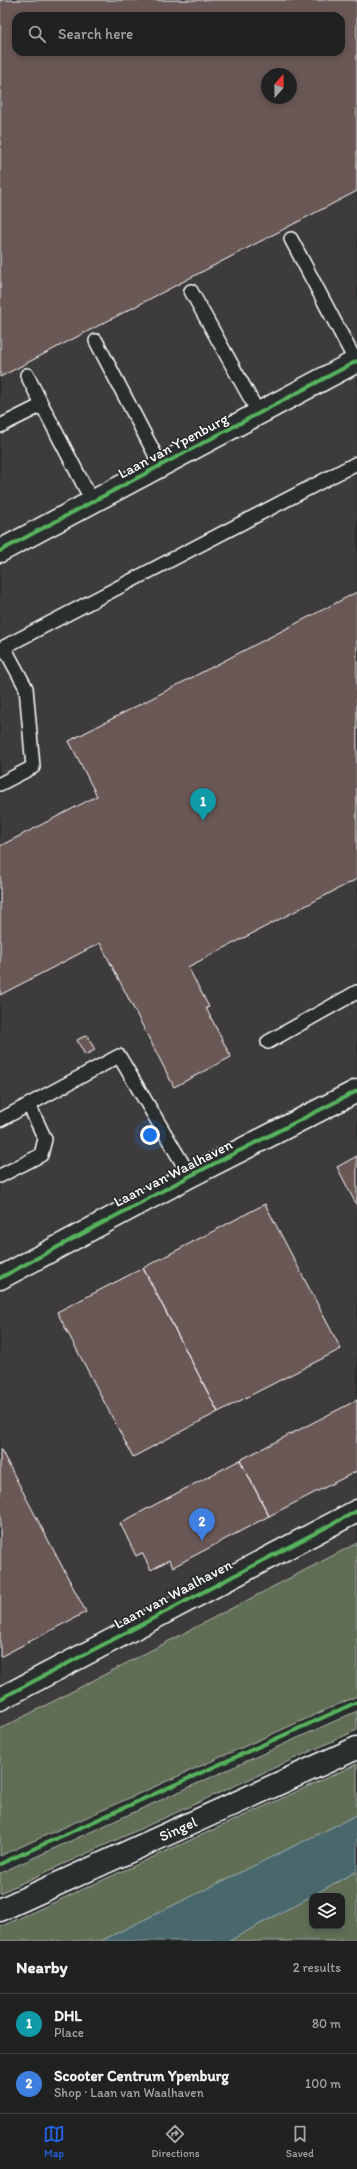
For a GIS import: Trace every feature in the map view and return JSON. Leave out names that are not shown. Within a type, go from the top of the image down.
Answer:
[{"type":"street","name":"Laan van Ypenburg","points":[[0,551],[357,362]]},
{"type":"street","name":"Laan van Waalhaven","points":[[0,1278],[190,1176],[357,1091]]},
{"type":"street","name":"Laan van Waalhaven","points":[[0,1699],[357,1511]]},
{"type":"street","name":"Singel","points":[[0,1910],[357,1748]]},
{"type":"lane","points":[[291,239],[357,362]]},
{"type":"lane","points":[[191,291],[259,414]]},
{"type":"lane","points":[[96,341],[161,466]]},
{"type":"lane","points":[[26,374],[92,501]]},
{"type":"lane","points":[[0,426],[42,404]]},
{"type":"lane","points":[[0,784],[33,767],[26,688],[4,647],[357,463]]},
{"type":"lane","points":[[268,1042],[357,992]]},
{"type":"lane","points":[[0,1120],[119,1056],[190,1176]]},
{"type":"lane","points":[[0,1176],[41,1155],[45,1139],[29,1105]]},
{"type":"shaded area","points":[[0,0],[357,0],[357,1644],[0,1827]]},
{"type":"green space","points":[[357,1543],[357,1696],[0,1856],[0,1729]]},
{"type":"green space","points":[[357,1711],[357,1730],[0,1893],[0,1873]]},
{"type":"green space","points":[[357,1764],[357,1815],[101,1941],[0,1941],[0,1927]]},
{"type":"green space","points":[[357,1871],[357,1941],[229,1941],[309,1897],[309,1929],[345,1929],[345,1893],[317,1893]]},
{"type":"water","points":[[357,1815],[357,1871],[317,1893],[309,1893],[309,1897],[229,1941],[101,1941]]},
{"type":"building","points":[[0,0],[357,0],[357,191],[0,377]]},
{"type":"building","points":[[357,592],[357,879],[188,967],[209,1007],[206,1008],[231,1057],[174,1087],[100,943],[0,995],[0,846],[97,796],[69,741]]},
{"type":"building","points":[[87,1035],[95,1050],[85,1055],[77,1040]]},
{"type":"building","points":[[357,1156],[357,1206],[337,1167]]},
{"type":"building","points":[[265,1204],[341,1349],[218,1412],[143,1268]]},
{"type":"building","points":[[143,1268],[218,1412],[133,1457],[57,1312]]},
{"type":"building","points":[[357,1400],[357,1471],[269,1516],[240,1460]]},
{"type":"building","points":[[0,1448],[86,1612],[0,1657]]},
{"type":"building","points":[[240,1460],[269,1516],[173,1567],[169,1560],[151,1570],[142,1553],[136,1556],[120,1523]]},
{"type":"cycle path","points":[[0,551],[357,361]]},
{"type":"cycle path","points":[[0,1278],[190,1176],[357,1091]]},
{"type":"cycle path","points":[[0,1699],[357,1511]]},
{"type":"cycle path","points":[[0,1864],[357,1702]]},
{"type":"place","name":"DHL","points":[[203,821]]},
{"type":"place","name":"Scooter Centrum Ypenburg","points":[[202,1541]]}]
